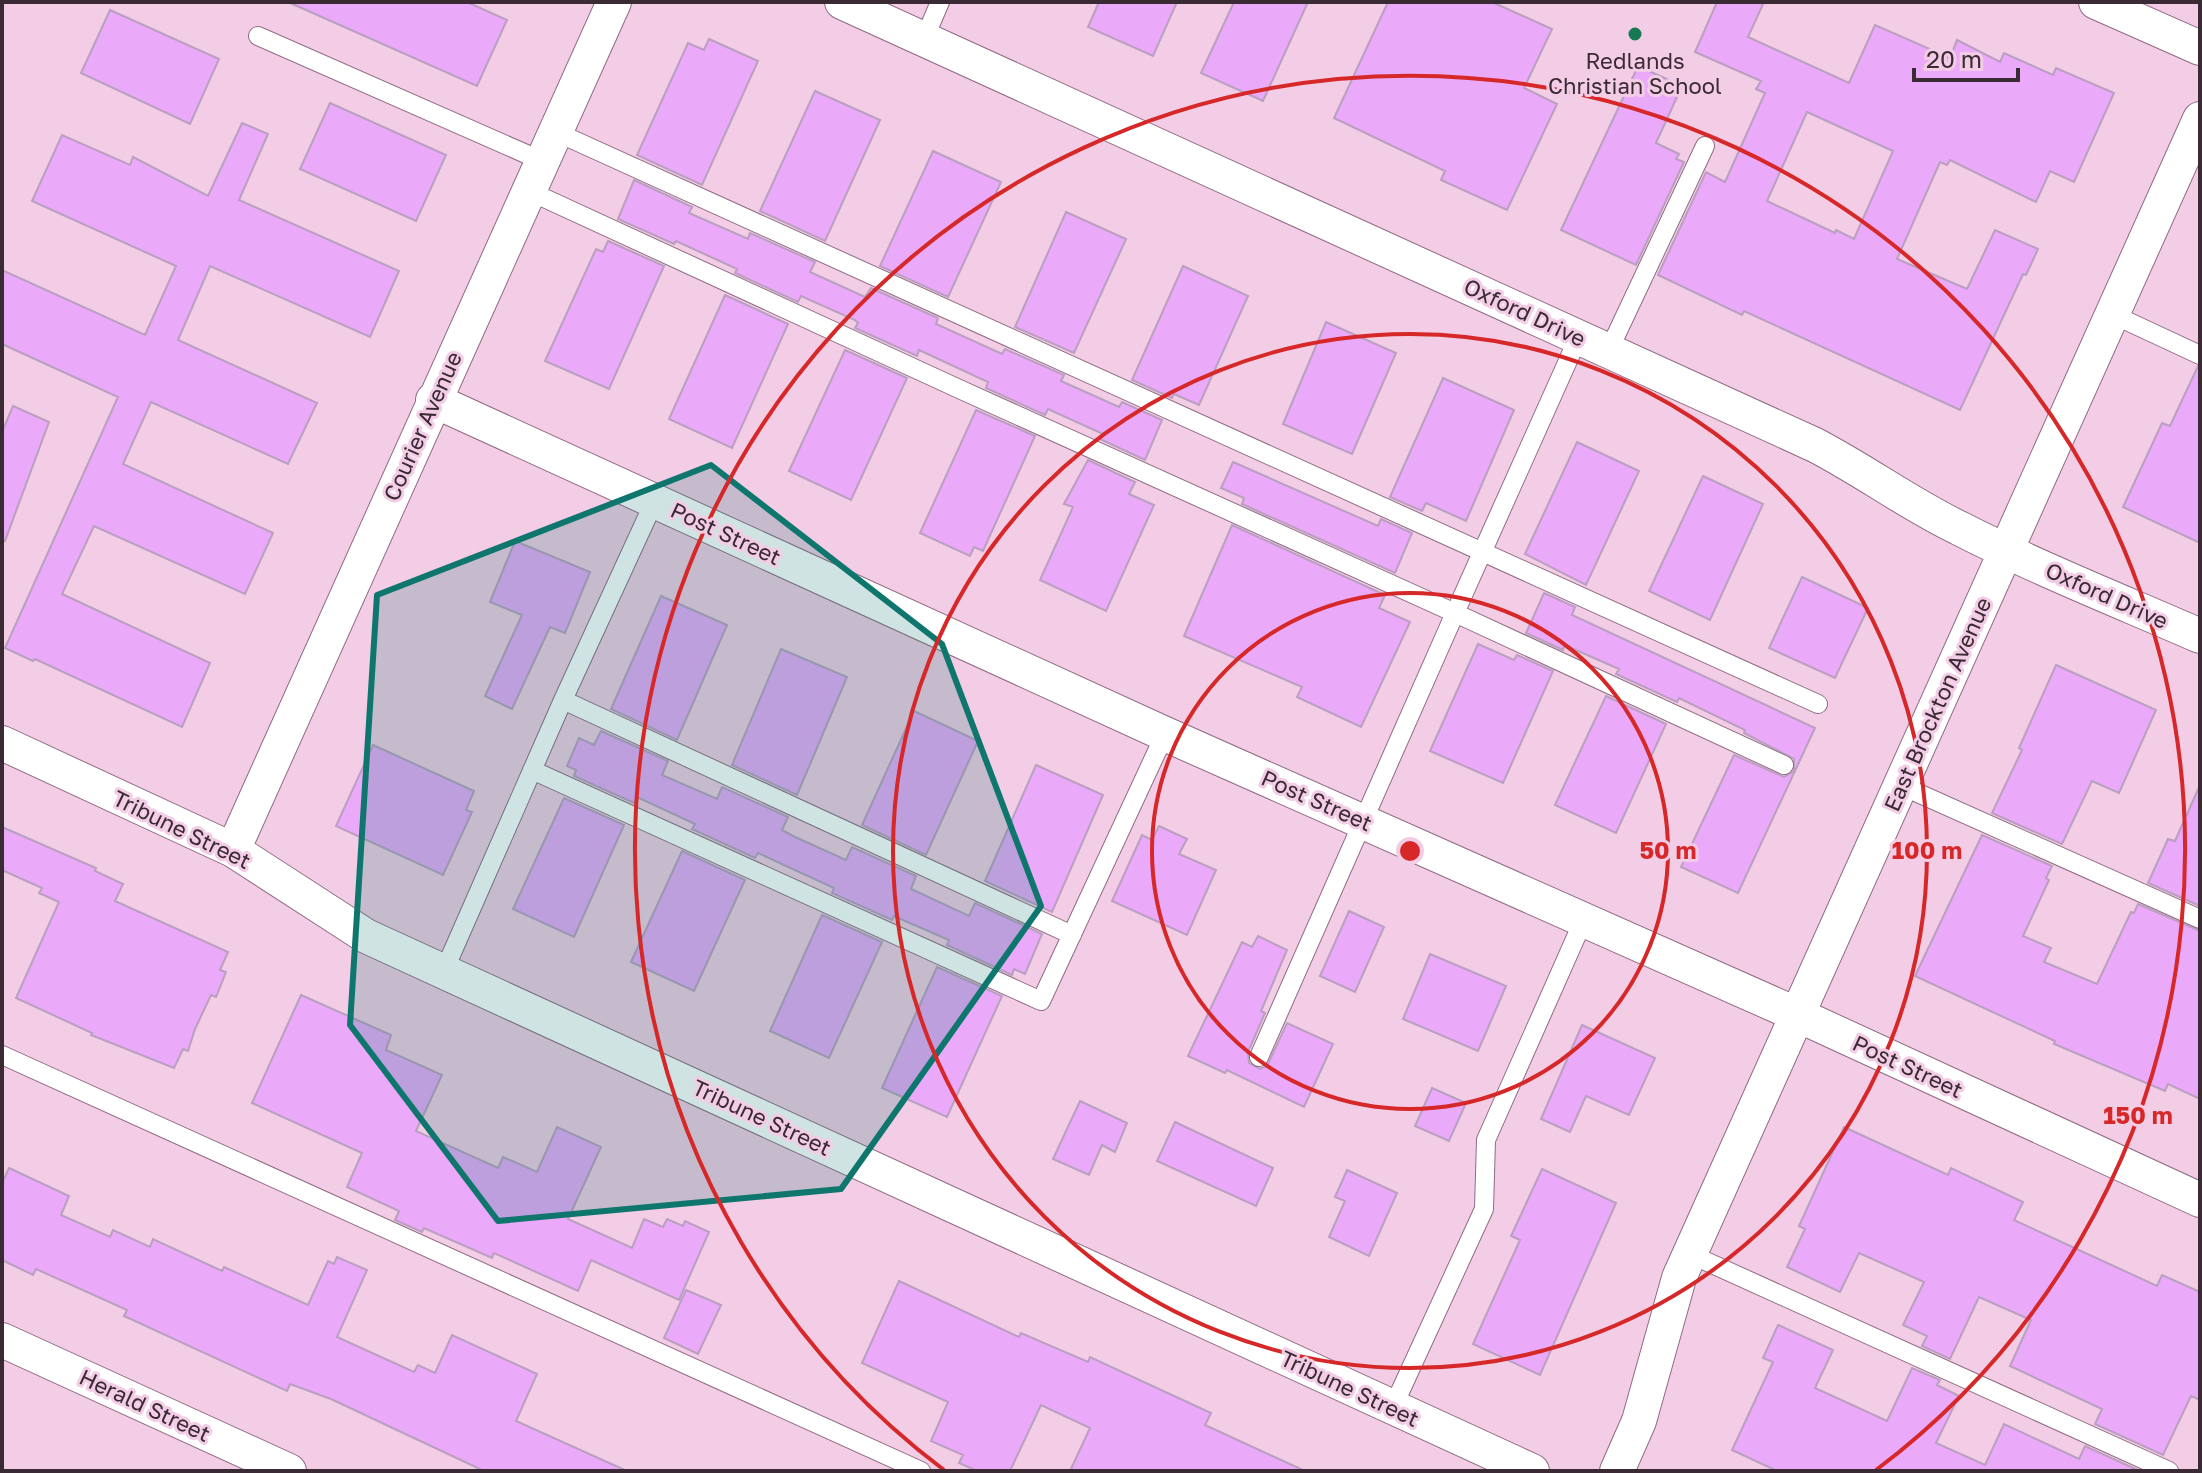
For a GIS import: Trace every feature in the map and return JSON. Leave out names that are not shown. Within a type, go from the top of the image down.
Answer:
[{"type":"street","name":"Courier Avenue","points":[[233,850],[614,2]]},
{"type":"street","name":"Oxford Drive","points":[[842,2],[925,37],[1815,445],[1856,466],[1921,509],[2005,550],[2200,636]]},
{"type":"street","points":[[2096,2],[2200,48]]},
{"type":"street","name":"East Brockton Avenue","points":[[1617,1471],[1639,1421],[1668,1308],[1690,1254],[2200,119]]},
{"type":"street","name":"Post Street","points":[[433,400],[1165,734],[1798,1015],[2200,1200]]},
{"type":"street","name":"Tribune Street","points":[[2,743],[233,850],[366,936],[1532,1471]]},
{"type":"street","name":"Herald Street","points":[[2,1340],[289,1471]]},
{"type":"lane","points":[[925,37],[940,2]]},
{"type":"lane","points":[[258,36],[542,161],[1480,551],[1818,704]]},
{"type":"lane","points":[[1259,1057],[1480,551],[1705,146]]},
{"type":"lane","points":[[542,161],[957,388],[1784,765]]},
{"type":"lane","points":[[2114,315],[2200,355]]},
{"type":"lane","points":[[444,971],[655,500]]},
{"type":"lane","points":[[563,700],[1072,935]]},
{"type":"lane","points":[[532,770],[1041,1001],[1165,734]]},
{"type":"lane","points":[[1900,785],[2200,919]]},
{"type":"lane","points":[[1393,1407],[1484,1209],[1486,1140],[1584,919]]},
{"type":"lane","points":[[2,1055],[921,1471]]},
{"type":"lane","points":[[1690,1254],[2169,1471]]},
{"type":"highlighted area","points":[[711,465],[942,644],[1041,906],[841,1189],[498,1221],[350,1025],[377,595]]},
{"type":"building","points":[[288,2],[467,2],[507,20],[477,86]]},
{"type":"building","points":[[1099,2],[1177,2],[1153,56],[1088,27]]},
{"type":"building","points":[[1234,2],[1308,2],[1263,101],[1201,73]]},
{"type":"building","points":[[1388,2],[1492,2],[1552,29],[1524,88],[1557,104],[1507,210],[1441,180],[1445,171],[1334,118]]},
{"type":"building","points":[[1717,2],[1764,2],[1748,37],[1849,83],[1875,25],[1950,58],[1957,40],[2000,62],[2004,53],[2053,75],[2056,68],[2114,93],[2074,182],[2050,171],[2036,202],[1950,160],[1947,165],[1940,162],[1897,259],[1967,289],[1995,230],[2038,249],[2026,275],[2023,274],[1960,410],[1658,275],[1706,172],[1725,182],[1765,93],[1756,89],[1761,81],[1695,52]],"holes":[[[1807,112],[1893,151],[1854,239],[1767,201]]]},
{"type":"building","points":[[110,10],[219,59],[190,124],[81,73]]},
{"type":"building","points":[[709,39],[758,61],[702,185],[637,155],[688,43],[704,50]]},
{"type":"building","points":[[1638,66],[1682,86],[1656,143],[1679,154],[1676,159],[1684,162],[1636,265],[1561,230]]},
{"type":"building","points":[[815,91],[880,120],[825,241],[760,211]]},
{"type":"building","points":[[330,103],[446,155],[416,221],[300,169]]},
{"type":"building","points":[[242,123],[268,134],[239,200],[399,271],[370,337],[210,266],[178,340],[317,403],[288,464],[151,402],[123,464],[273,533],[245,594],[94,526],[62,594],[210,663],[182,727],[5,648],[118,397],[2,344],[2,270],[145,335],[176,266],[32,201],[62,135],[130,165],[133,157],[208,196]]},
{"type":"building","points":[[933,151],[1001,182],[948,297],[880,266]]},
{"type":"building","points":[[634,180],[692,207],[689,213],[748,239],[750,233],[815,262],[810,272],[865,297],[871,288],[938,318],[936,324],[1002,354],[1005,349],[1064,375],[1061,381],[1119,407],[1122,402],[1162,420],[1145,460],[1100,439],[1103,434],[1048,409],[1045,415],[986,388],[988,382],[919,350],[917,356],[855,328],[858,323],[855,320],[801,296],[798,302],[735,273],[737,269],[618,219]]},
{"type":"building","points":[[1066,212],[1126,239],[1074,353],[1015,327]]},
{"type":"building","points":[[608,241],[664,266],[609,389],[545,361],[596,249],[603,252]]},
{"type":"building","points":[[1183,266],[1248,296],[1199,405],[1174,394],[1172,398],[1132,380]]},
{"type":"building","points":[[725,295],[788,324],[732,448],[669,419]]},
{"type":"building","points":[[1326,322],[1396,353],[1352,454],[1283,424]]},
{"type":"building","points":[[845,350],[907,378],[851,500],[789,471]]},
{"type":"building","points":[[2198,366],[2200,543],[2123,507],[2162,423],[2170,426]]},
{"type":"building","points":[[1443,378],[1514,410],[1466,521],[1426,503],[1422,511],[1390,497]]},
{"type":"building","points":[[13,406],[49,422],[5,541],[2,540],[2,432]]},
{"type":"building","points":[[976,410],[1035,436],[983,551],[974,547],[970,556],[920,533]]},
{"type":"building","points":[[1577,442],[1639,471],[1586,585],[1525,554]]},
{"type":"building","points":[[1088,460],[1135,482],[1129,494],[1154,505],[1106,611],[1040,580],[1073,507],[1064,504]]},
{"type":"building","points":[[1233,462],[1378,526],[1381,519],[1412,533],[1395,573],[1242,504],[1244,498],[1221,488]]},
{"type":"building","points":[[1703,476],[1763,504],[1710,620],[1649,591]]},
{"type":"building","points":[[1232,525],[1385,595],[1379,608],[1410,622],[1361,727],[1297,697],[1302,687],[1184,636]]},
{"type":"building","points":[[515,541],[590,572],[565,633],[550,627],[512,709],[485,696],[522,615],[490,602]]},
{"type":"building","points":[[1802,577],[1868,608],[1835,678],[1769,648]]},
{"type":"building","points":[[1544,593],[1575,607],[1572,615],[1815,728],[1738,893],[1681,867],[1734,755],[1784,777],[1794,771],[1794,759],[1744,733],[1745,730],[1679,698],[1677,702],[1616,674],[1619,669],[1569,647],[1564,646],[1563,650],[1526,633]]},
{"type":"building","points":[[661,596],[727,625],[677,740],[611,709]]},
{"type":"building","points":[[1478,644],[1514,660],[1517,655],[1553,671],[1503,783],[1430,751]]},
{"type":"building","points":[[781,649],[847,677],[797,795],[732,765]]},
{"type":"building","points":[[2056,665],[2156,710],[2119,793],[2092,781],[2062,844],[1992,813],[2022,750],[2019,748]]},
{"type":"building","points":[[1606,696],[1666,724],[1616,833],[1555,805]]},
{"type":"building","points":[[914,711],[978,741],[926,855],[862,825]]},
{"type":"building","points":[[601,731],[668,761],[662,775],[717,799],[722,787],[788,817],[782,830],[795,837],[846,860],[852,847],[916,876],[911,889],[969,916],[975,903],[1042,934],[1025,974],[1014,969],[1012,975],[947,945],[949,940],[894,916],[892,920],[832,893],[834,888],[758,853],[755,858],[692,829],[695,824],[637,797],[634,803],[574,776],[576,770],[567,766],[579,738],[594,745]]},
{"type":"building","points":[[373,745],[474,791],[466,810],[472,812],[443,875],[336,826]]},
{"type":"building","points":[[1036,765],[1103,795],[1052,912],[985,881]]},
{"type":"building","points":[[2200,785],[2200,906],[2148,883],[2168,839],[2175,841]]},
{"type":"building","points":[[564,798],[624,825],[574,937],[513,909]]},
{"type":"building","points":[[1159,826],[1187,839],[1179,854],[1216,870],[1187,935],[1112,901],[1142,835],[1152,840]]},
{"type":"building","points":[[2,827],[96,868],[95,871],[123,884],[115,901],[228,952],[220,970],[226,972],[216,997],[211,995],[188,1051],[183,1049],[174,1068],[91,1035],[16,998],[59,902],[39,893],[42,888],[2,870]]},
{"type":"building","points":[[1982,835],[2052,866],[2046,878],[2049,880],[2023,936],[2051,948],[2044,962],[2097,984],[2131,912],[2134,913],[2138,904],[2200,931],[2200,1099],[2168,1084],[2165,1091],[2054,1044],[2055,1041],[1915,976]]},
{"type":"building","points":[[682,851],[745,880],[694,991],[631,962]]},
{"type":"building","points":[[1349,911],[1384,927],[1355,992],[1320,976]]},
{"type":"building","points":[[822,915],[882,942],[829,1058],[770,1031]]},
{"type":"building","points":[[1258,936],[1287,950],[1261,1011],[1265,1013],[1248,1052],[1249,1063],[1260,1069],[1267,1066],[1287,1023],[1333,1044],[1304,1107],[1227,1070],[1225,1073],[1188,1056],[1242,942],[1252,947]]},
{"type":"building","points":[[1430,954],[1506,986],[1478,1051],[1403,1019]]},
{"type":"building","points":[[937,967],[1002,996],[947,1117],[882,1088]]},
{"type":"building","points":[[301,995],[391,1035],[386,1050],[442,1075],[416,1131],[498,1168],[503,1157],[537,1172],[557,1127],[601,1147],[568,1219],[632,1248],[644,1219],[663,1227],[667,1219],[683,1226],[685,1221],[709,1232],[679,1300],[591,1260],[578,1291],[494,1253],[492,1258],[424,1228],[422,1232],[395,1220],[399,1211],[347,1187],[362,1153],[252,1103]]},
{"type":"building","points":[[1582,1025],[1655,1058],[1629,1115],[1586,1096],[1570,1132],[1541,1119]]},
{"type":"building","points":[[1432,1088],[1466,1103],[1449,1141],[1415,1126]]},
{"type":"building","points":[[1080,1101],[1127,1123],[1115,1152],[1102,1145],[1089,1175],[1053,1159]]},
{"type":"building","points":[[1175,1122],[1273,1168],[1256,1206],[1157,1161]]},
{"type":"building","points":[[1844,1127],[1948,1175],[1951,1168],[2023,1202],[2014,1220],[2157,1286],[2162,1275],[2200,1292],[2200,1400],[2191,1396],[2163,1455],[2095,1424],[2102,1409],[2010,1366],[2031,1320],[1979,1297],[1950,1359],[1922,1346],[1927,1336],[1903,1325],[1924,1282],[1859,1253],[1840,1292],[1787,1267],[1805,1229],[1799,1226]]},
{"type":"building","points":[[9,1168],[69,1196],[61,1215],[110,1237],[113,1230],[150,1247],[153,1239],[222,1271],[224,1267],[308,1305],[328,1261],[334,1264],[337,1257],[367,1270],[337,1337],[414,1372],[418,1365],[435,1373],[452,1335],[537,1374],[516,1421],[627,1471],[484,1471],[331,1399],[290,1384],[287,1391],[124,1316],[127,1310],[36,1269],[33,1275],[2,1260],[2,1183]]},
{"type":"building","points":[[1542,1169],[1616,1203],[1540,1375],[1473,1344],[1520,1240],[1511,1236]]},
{"type":"building","points":[[1347,1170],[1397,1193],[1369,1256],[1329,1237],[1345,1201],[1335,1197]]},
{"type":"building","points":[[899,1281],[1019,1337],[1021,1333],[1088,1362],[1090,1357],[1211,1413],[1205,1425],[1305,1471],[1070,1471],[1090,1428],[1041,1405],[1010,1471],[977,1471],[959,1463],[963,1455],[931,1441],[948,1402],[862,1363]]},
{"type":"building","points":[[686,1290],[721,1305],[698,1354],[664,1338]]},
{"type":"building","points":[[1778,1325],[1833,1350],[1815,1388],[1887,1421],[1912,1368],[1940,1380],[1937,1385],[1959,1396],[1936,1443],[1985,1465],[2004,1424],[2079,1459],[2085,1446],[2140,1471],[1777,1471],[1732,1450],[1773,1362],[1763,1358]]},
{"type":"place","name":"Redlands Christian School","points":[[1635,34]]}]
